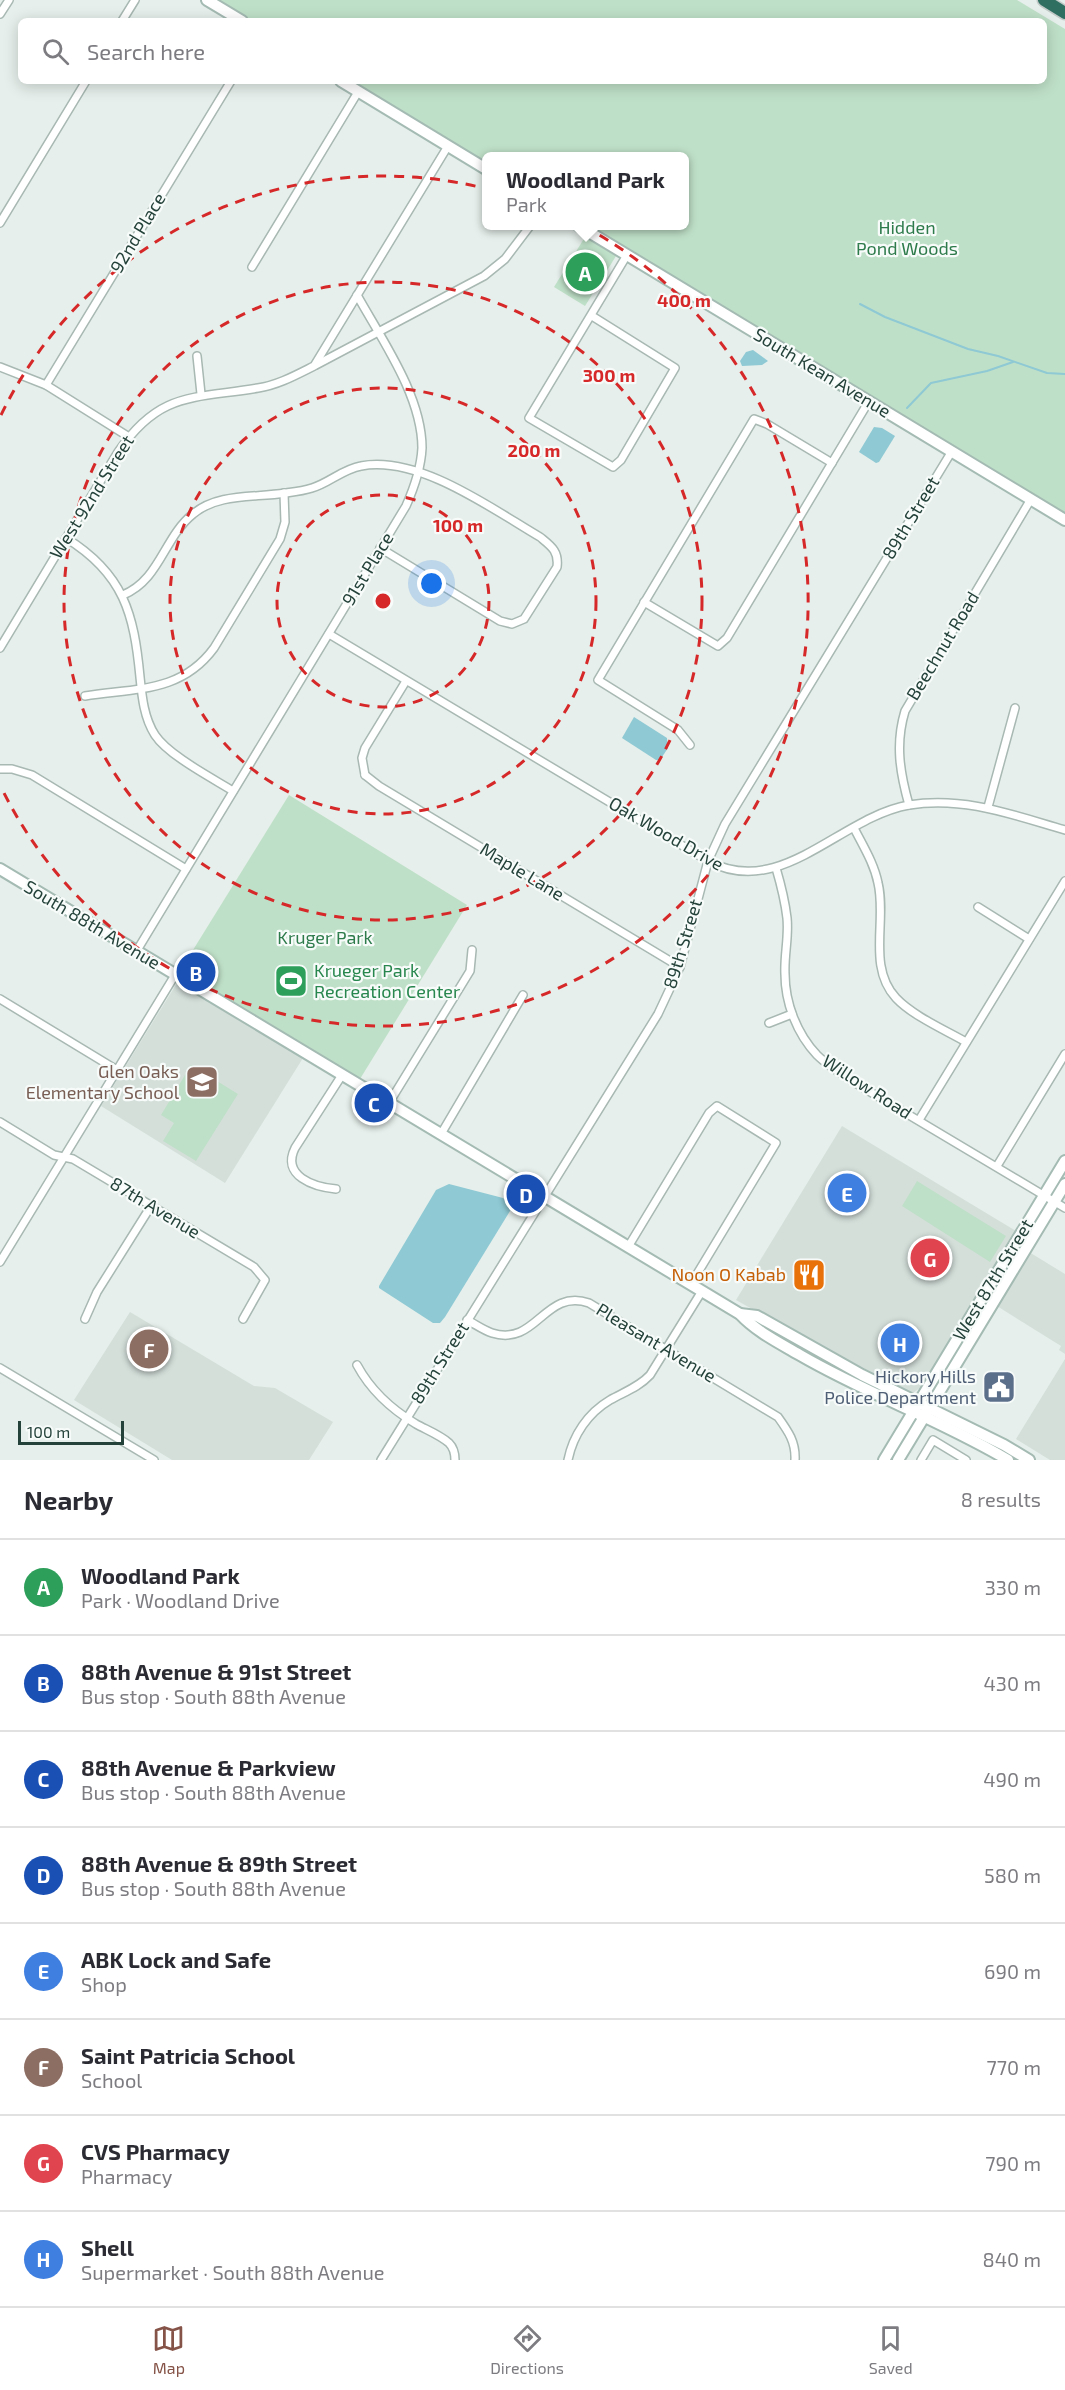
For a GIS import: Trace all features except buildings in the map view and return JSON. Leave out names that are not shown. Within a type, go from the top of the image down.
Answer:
[{"type":"highway","points":[[1044,0],[1065,13]]},
{"type":"street","points":[[0,14],[9,0]]},
{"type":"street","points":[[124,18],[135,0]]},
{"type":"street","points":[[207,0],[237,18]]},
{"type":"street","points":[[0,223],[84,84]]},
{"type":"street","name":"92nd Place","points":[[46,385],[229,84]]},
{"type":"street","points":[[345,84],[482,167]]},
{"type":"street","points":[[252,267],[358,92]]},
{"type":"street","points":[[314,366],[448,146]]},
{"type":"street","points":[[357,295],[378,333],[484,276],[505,259],[518,245],[527,230]]},
{"type":"street","name":"South Kean Avenue","points":[[587,230],[1065,520]]},
{"type":"street","points":[[592,316],[675,368],[621,460],[613,467],[529,418],[627,255]]},
{"type":"street","name":"West 92nd Street","points":[[0,648],[129,437],[157,411],[175,402],[201,394],[275,384],[378,333]]},
{"type":"street","name":"91st Place","points":[[136,952],[406,506],[418,473],[422,450],[421,437],[412,398],[378,333]]},
{"type":"street","points":[[197,356],[201,394]]},
{"type":"street","points":[[0,367],[46,385],[129,437]]},
{"type":"street","points":[[644,602],[718,646],[732,632],[869,401]]},
{"type":"street","points":[[690,745],[678,730],[598,680],[754,419],[767,424],[832,464]]},
{"type":"street","name":"89th Street","points":[[381,1460],[658,1014],[680,967],[708,861],[730,816],[952,451]]},
{"type":"street","points":[[123,595],[146,580],[173,538],[193,513],[224,499],[312,488],[347,470],[365,465],[386,466],[418,473],[450,484],[540,537],[555,549],[558,557],[557,567],[524,619],[512,624],[500,621],[380,548]]},
{"type":"street","points":[[85,696],[179,680],[195,670],[208,656],[280,539],[285,522],[284,493]]},
{"type":"street","name":"Beechnut Road","points":[[909,805],[898,752],[906,711],[1031,499]]},
{"type":"street","points":[[66,538],[100,563],[123,595],[137,645],[146,716],[160,742],[233,791]]},
{"type":"street","name":"Oak Wood Drive","points":[[329,634],[719,867],[741,872],[776,868],[877,815],[909,805],[949,802],[988,807],[1065,830]]},
{"type":"street","points":[[357,778],[365,775],[362,758],[365,748],[406,681]]},
{"type":"street","points":[[988,807],[1016,708]]},
{"type":"street","points":[[0,769],[12,769],[32,775],[186,869]]},
{"type":"street","name":"Maple Lane","points":[[365,775],[379,786],[680,967]]},
{"type":"street","points":[[854,828],[869,857],[878,882],[881,964],[887,986],[904,1005],[966,1042]]},
{"type":"street","name":"Willow Road","points":[[776,868],[787,919],[785,975],[792,1014],[803,1036],[823,1060],[862,1087],[1065,1208]]},
{"type":"street","name":"South 88th Avenue","points":[[0,869],[691,1284],[740,1314],[753,1328],[830,1372],[1004,1445],[1029,1460]]},
{"type":"street","points":[[920,1120],[1065,881]]},
{"type":"street","points":[[978,907],[1029,939]]},
{"type":"street","points":[[389,1103],[470,971],[472,950]]},
{"type":"street","points":[[0,1262],[175,975]]},
{"type":"street","points":[[441,1134],[523,995]]},
{"type":"street","points":[[0,999],[117,1070]]},
{"type":"street","points":[[769,1023],[792,1014]]},
{"type":"street","points":[[997,1166],[1065,1054]]},
{"type":"street","points":[[336,1189],[320,1188],[297,1174],[290,1161],[295,1148],[342,1075]]},
{"type":"street","points":[[628,1247],[709,1113],[717,1106],[776,1143],[691,1284]]},
{"type":"street","name":"87th Avenue","points":[[0,1122],[54,1155],[73,1159],[254,1267],[265,1280],[243,1319]]},
{"type":"street","name":"West 87th Street","points":[[898,1460],[922,1410],[1065,1161]]},
{"type":"street","name":"West 87th Street","points":[[884,1460],[922,1410],[1065,1184]]},
{"type":"street","points":[[85,1319],[97,1292],[151,1206]]},
{"type":"street","points":[[0,1245],[8,1250]]},
{"type":"street","points":[[568,1460],[573,1441],[587,1420],[609,1401],[644,1381],[667,1349],[702,1291]]},
{"type":"street","name":"Pleasant Avenue","points":[[467,1320],[494,1333],[513,1335],[531,1327],[565,1300],[581,1300],[589,1303],[778,1416],[790,1434],[795,1450],[795,1460]]},
{"type":"street","points":[[357,1365],[364,1378],[380,1396],[406,1418],[448,1443],[454,1449],[455,1460]]},
{"type":"street","points":[[0,1368],[154,1460]]},
{"type":"street","name":"South 88th Avenue","points":[[922,1410],[1003,1457]]},
{"type":"street","points":[[921,1460],[933,1440],[966,1460]]},
{"type":"shaded area","name":"Glen Oaks Elementary School","points":[[177,983],[303,1058],[225,1183],[101,1106]]},
{"type":"shaded area","points":[[842,1126],[1016,1231],[925,1384],[913,1393],[907,1393],[855,1367],[736,1300]]},
{"type":"shaded area","points":[[1029,1252],[1065,1274],[1065,1354],[1059,1350],[1061,1346],[997,1306]]},
{"type":"shaded area","points":[[130,1312],[254,1386],[275,1388],[333,1422],[309,1460],[172,1460],[74,1400]]},
{"type":"shaded area","points":[[1065,1359],[1065,1460],[1050,1460],[1016,1439]]},
{"type":"green space","name":"Hidden Pond Woods","points":[[206,0],[1017,0],[1047,18],[236,18]]},
{"type":"green space","name":"Hidden Pond Woods","points":[[1047,18],[1065,29],[1065,519],[588,230],[689,230],[689,152],[482,152],[482,166],[346,84],[1047,84]]},
{"type":"green space","points":[[585,237],[616,256],[585,306],[554,287]]},
{"type":"green space","name":"Kruger Park","points":[[289,795],[467,905],[360,1079],[180,971]]},
{"type":"green space","points":[[191,1065],[238,1094],[196,1161],[163,1141],[174,1123],[161,1115]]},
{"type":"green space","points":[[917,1181],[1006,1236],[990,1262],[902,1206]]},
{"type":"water","points":[[753,350],[768,361],[762,365],[742,366],[740,361],[746,352]]},
{"type":"water","points":[[874,427],[882,428],[895,436],[879,462],[876,463],[859,452]]},
{"type":"water","points":[[634,717],[667,738],[668,748],[660,760],[656,760],[622,738]]},
{"type":"water","points":[[449,1184],[503,1198],[513,1206],[445,1317],[440,1323],[433,1323],[379,1286],[436,1190]]},
{"type":"waterway","points":[[860,304],[885,317],[968,349],[998,356],[1047,373],[1065,374]]},
{"type":"waterway","points":[[907,408],[931,383],[987,371],[1013,362]]},
{"type":"place","name":"Woodland Park","points":[[585,272]]},
{"type":"place","name":"88th Avenue & 91st Street","points":[[196,972]]},
{"type":"place","name":"Krueger Park Recreation Center","points":[[291,981]]},
{"type":"place","name":"Glen Oaks Elementary School","points":[[202,1082]]},
{"type":"place","name":"88th Avenue & Parkview","points":[[374,1103]]},
{"type":"place","name":"ABK Lock and Safe","points":[[847,1193]]},
{"type":"place","name":"88th Avenue & 89th Street","points":[[526,1194]]},
{"type":"place","name":"CVS Pharmacy","points":[[930,1258]]},
{"type":"place","name":"Noon O Kabab","points":[[809,1275]]},
{"type":"place","name":"Shell","points":[[900,1343]]},
{"type":"place","name":"Saint Patricia School","points":[[149,1349]]},
{"type":"place","name":"Hickory Hills Police Department","points":[[999,1387]]}]
